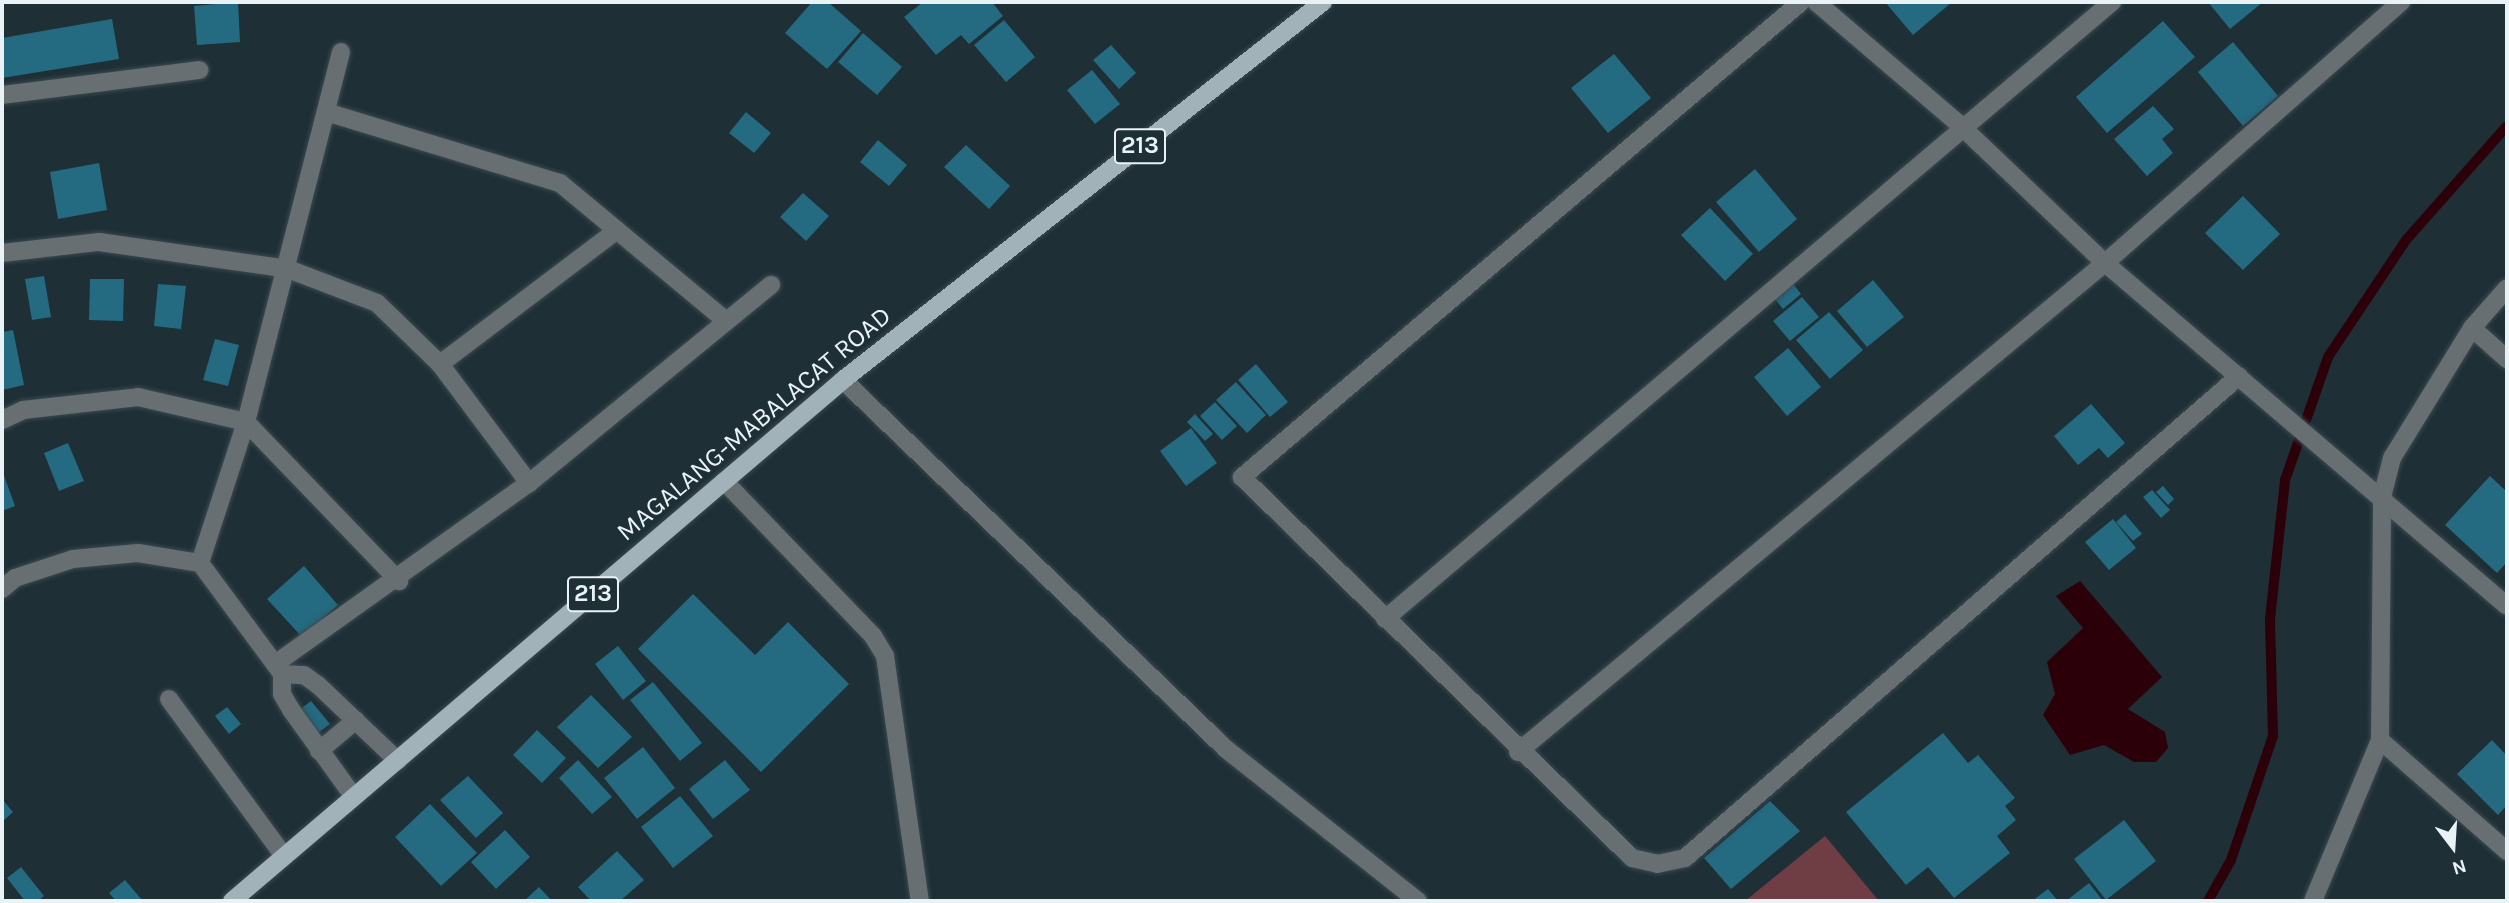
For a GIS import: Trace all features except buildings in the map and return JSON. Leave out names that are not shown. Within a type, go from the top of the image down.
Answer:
[{"type":"main road","name":"MAGALANG-MABALACAT ROAD","points":[[232,901],[843,380],[1323,2]]},
{"type":"street","points":[[1801,2],[1242,477],[1518,752],[1632,858],[1657,864],[1685,859],[2239,376]]},
{"type":"street","points":[[1816,2],[1961,126],[2105,263],[2507,606]]},
{"type":"street","points":[[1385,619],[1961,126],[2112,2]]},
{"type":"street","points":[[1518,752],[2105,263],[2401,2]]},
{"type":"street","points":[[200,563],[246,422],[288,269],[341,52]]},
{"type":"street","points":[[2,95],[199,70]]},
{"type":"street","points":[[326,113],[560,183],[726,321]]},
{"type":"street","points":[[440,364],[617,230]]},
{"type":"street","points":[[2,253],[99,242],[288,269],[377,303],[440,364],[529,483]]},
{"type":"street","points":[[279,669],[529,483],[771,285]]},
{"type":"street","points":[[2313,901],[2380,740],[2382,497],[2398,448],[2472,328],[2507,288]]},
{"type":"street","points":[[2472,328],[2507,359]]},
{"type":"street","points":[[843,380],[1217,741],[1418,901]]},
{"type":"street","points":[[2,420],[23,410],[138,397],[246,422],[399,581]]},
{"type":"street","points":[[724,481],[873,636],[885,656],[920,901]]},
{"type":"street","points":[[2,589],[15,578],[73,559],[138,553],[200,563],[279,669],[282,694],[319,751],[353,796]]},
{"type":"street","points":[[279,669],[304,675],[398,761]]},
{"type":"street","points":[[169,699],[284,856]]},
{"type":"street","points":[[319,751],[356,720]]},
{"type":"street","points":[[2380,740],[2507,851]]},
{"type":"shaded area","points":[[2080,581],[2162,677],[2128,709],[2165,732],[2168,748],[2156,762],[2134,762],[2104,745],[2070,755],[2043,715],[2055,694],[2047,662],[2083,628],[2056,596]]},
{"type":"shaded area","points":[[1825,836],[1879,901],[1745,901]]},
{"type":"waterway","points":[[2208,901],[2231,860],[2273,736],[2270,619],[2285,480],[2328,357],[2406,240],[2507,126]]}]
